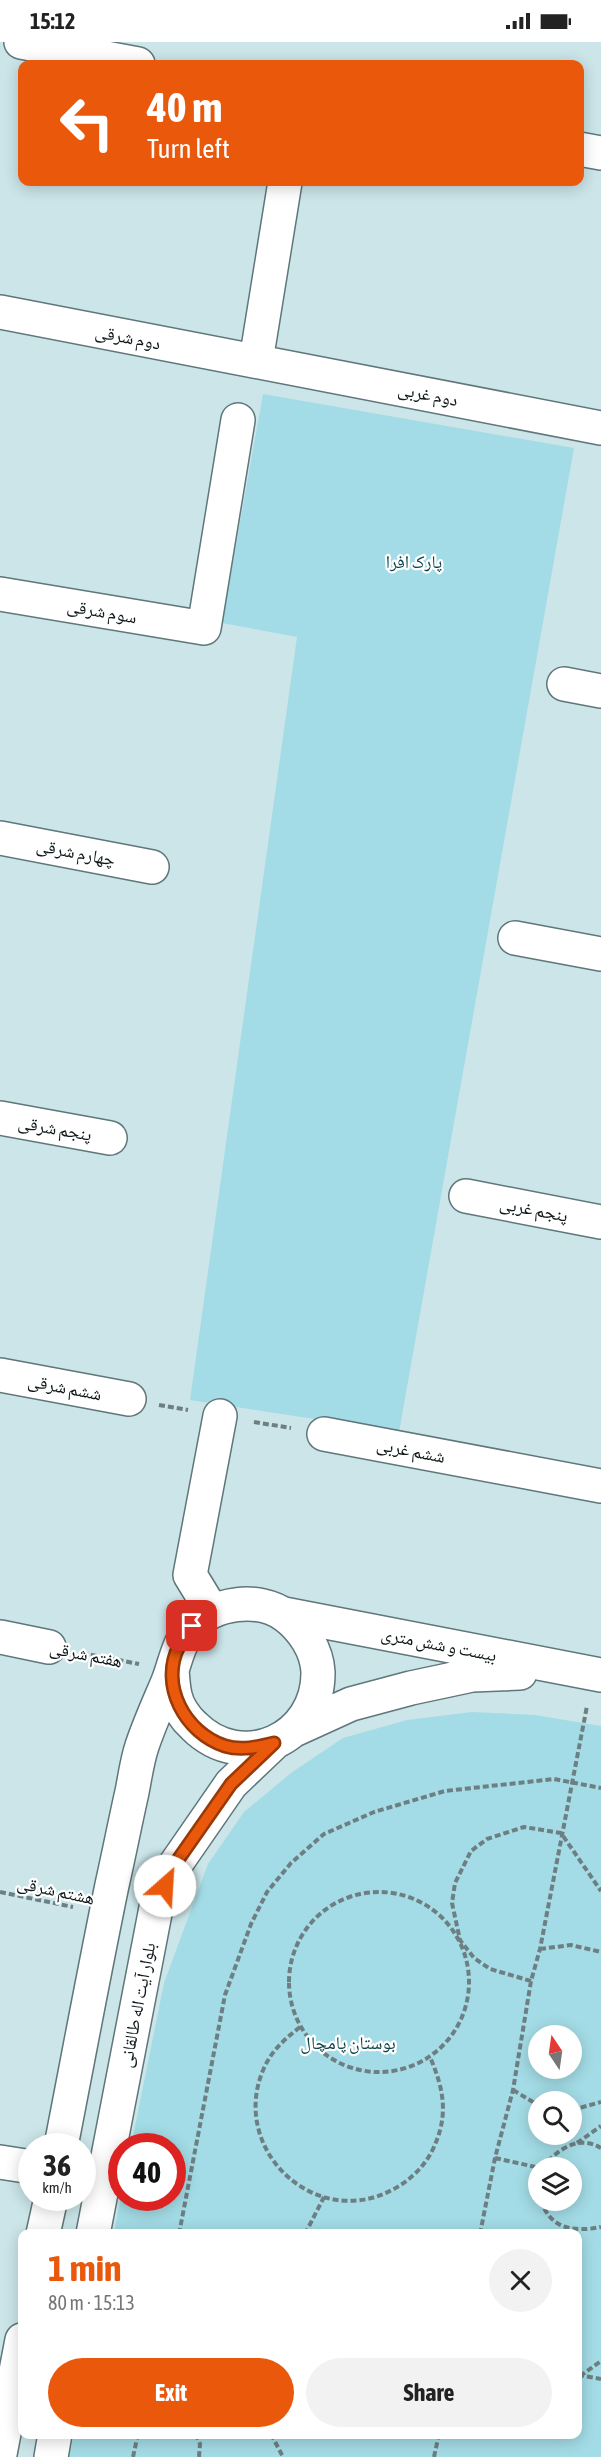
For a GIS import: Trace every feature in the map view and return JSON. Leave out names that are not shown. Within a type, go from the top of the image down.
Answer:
[{"type":"street","points":[[21,42],[117,60]]},
{"type":"street","points":[[584,150],[601,153]]},
{"type":"street","points":[[256,361],[284,186]]},
{"type":"street","name":"دوم شرقی","points":[[0,312],[256,361]]},
{"type":"street","name":"دوم غربی","points":[[256,361],[601,428]]},
{"type":"street","name":"سوم شرقی","points":[[0,594],[204,628],[238,420]]},
{"type":"street","points":[[564,684],[601,691]]},
{"type":"street","name":"چهارم شرقی","points":[[0,838],[152,867]]},
{"type":"street","points":[[515,938],[601,954]]},
{"type":"street","name":"پنجم شرقی","points":[[0,1118],[110,1138]]},
{"type":"street","name":"پنجم غربی","points":[[466,1196],[601,1222]]},
{"type":"street","name":"ششم شرقی","points":[[0,1375],[129,1399]]},
{"type":"street","points":[[212,1611],[190,1575],[220,1416]]},
{"type":"street","name":"ششم غربی","points":[[324,1434],[601,1486]]},
{"type":"street","points":[[63,2133],[141,1748],[172,1671],[178,1647],[192,1626],[212,1611],[236,1604],[261,1605],[284,1614],[301,1629],[312,1648],[318,1670],[316,1692],[308,1713],[284,1736],[250,1749],[225,1746],[203,1736],[185,1718],[175,1696],[172,1671]]},
{"type":"street","name":"بیست و شش متری","points":[[284,1614],[597,1674]]},
{"type":"street","name":"هفتم شرقی","points":[[0,1637],[49,1647]]},
{"type":"street","name":"بیست و شش متری","points":[[284,1736],[351,1704],[472,1674],[597,1674]]},
{"type":"street","name":"بلوار آیت اله طالقانی","points":[[94,2229],[156,1908],[175,1864],[231,1784],[284,1736]]},
{"type":"street","points":[[0,2162],[18,2165]]},
{"type":"street","points":[[45,2229],[48,2211]]},
{"type":"street","points":[[0,2454],[18,2361]]},
{"type":"street","points":[[51,2457],[54,2439]]},
{"type":"path","points":[[129,1399],[324,1434]]},
{"type":"path","name":"هفتم شرقی","points":[[49,1647],[172,1671]]},
{"type":"path","points":[[481,2229],[495,2158],[513,2090],[531,1981],[540,1949],[561,1833],[597,1674]]},
{"type":"path","points":[[179,2229],[225,1995],[251,1924],[267,1892],[291,1863],[324,1834],[374,1812],[445,1791],[554,1779],[601,1788]]},
{"type":"path","points":[[531,1981],[490,1969],[474,1958],[460,1940],[443,1917],[419,1901],[392,1892],[363,1893],[336,1902],[313,1920],[296,1944],[288,1971],[290,2000],[300,2027],[319,2050],[344,2066],[373,2073],[403,2070],[430,2057],[454,2034],[467,2005],[470,1972],[460,1940],[452,1903],[455,1883],[471,1851],[487,1839],[524,1827],[561,1833],[601,1891]]},
{"type":"path","name":"هشتم شرقی","points":[[0,1892],[106,1914]]},
{"type":"path","points":[[540,1949],[571,1945],[601,1952]]},
{"type":"path","points":[[300,2027],[279,2044],[264,2067],[256,2093],[256,2120],[264,2146],[279,2169],[299,2186],[324,2198],[352,2201],[380,2196],[405,2183],[425,2163],[439,2138],[444,2110],[441,2082],[430,2057]]},
{"type":"path","points":[[513,2090],[528,2099]]},
{"type":"path","points":[[582,2107],[601,2102]]},
{"type":"path","points":[[582,2139],[601,2126]]},
{"type":"path","points":[[582,2144],[601,2148]]},
{"type":"path","points":[[551,2157],[556,2151],[571,2145]]},
{"type":"path","points":[[495,2158],[528,2165]]},
{"type":"path","points":[[308,2229],[324,2198]]},
{"type":"path","points":[[545,2211],[559,2225],[573,2229]]},
{"type":"path","points":[[582,2231],[601,2227]]},
{"type":"path","points":[[582,2374],[601,2361]]},
{"type":"path","points":[[582,2376],[601,2379]]},
{"type":"path","points":[[133,2457],[137,2439]]},
{"type":"path","points":[[198,2439],[199,2457]]},
{"type":"path","points":[[274,2439],[283,2457]]},
{"type":"path","points":[[434,2457],[438,2439]]},
{"type":"green space","name":"پارک افرا","points":[[263,394],[574,448],[399,1432],[190,1400],[297,637],[222,623]]},
{"type":"green space","name":"بوستان پامچال","points":[[472,1712],[535,1715],[601,1726],[601,2457],[69,2457],[73,2439],[582,2439],[582,2229],[115,2229],[118,2211],[186,2211],[186,2133],[134,2133],[164,1983],[208,1864],[244,1812],[291,1773],[343,1738],[407,1720]]},
{"type":"route","points":[[165,1886],[175,1864],[231,1784],[274,1743],[250,1749],[225,1746],[203,1736],[185,1718],[175,1696],[172,1671],[178,1647],[192,1626]]}]
